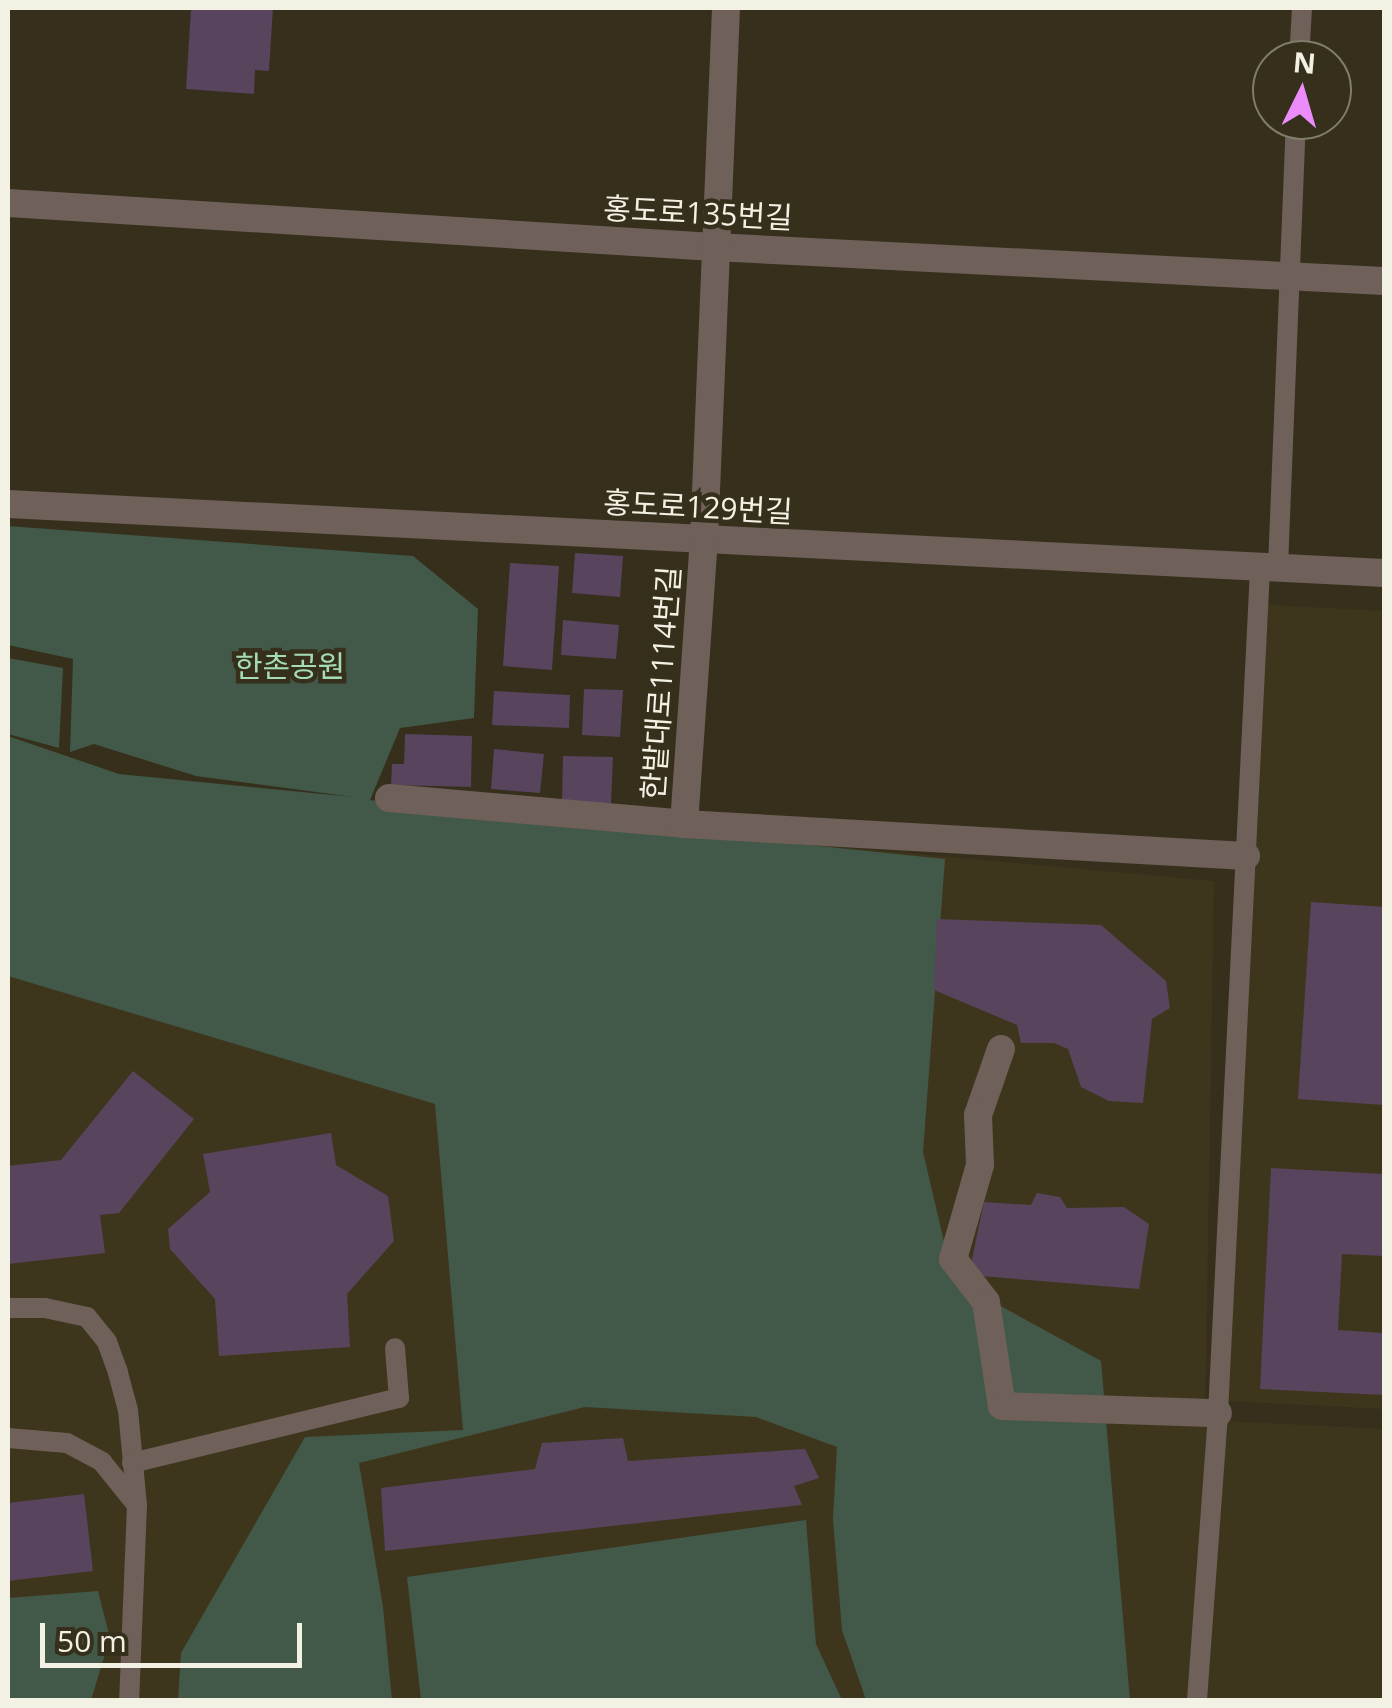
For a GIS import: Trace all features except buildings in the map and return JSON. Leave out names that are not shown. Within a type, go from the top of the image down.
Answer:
[{"type":"street","name":"한밭대로1114번길","points":[[684,824],[704,540],[726,8]]},
{"type":"street","name":"홍도로135번길","points":[[8,204],[714,247],[1384,281]]},
{"type":"street","name":"홍도로129번길","points":[[8,504],[1384,573]]},
{"type":"street","name":"한밭대로1114번길","points":[[390,798],[684,824],[1246,856]]},
{"type":"street","points":[[1002,1049],[978,1114],[980,1164],[953,1259],[986,1302],[1002,1406],[1218,1413]]},
{"type":"lane","points":[[1300,40],[1302,8]]},
{"type":"lane","points":[[1197,1700],[1218,1413],[1246,856],[1269,567],[1295,140]]},
{"type":"lane","points":[[8,1308],[45,1308],[87,1318],[107,1342],[128,1410],[137,1506],[129,1700]]},
{"type":"lane","points":[[132,1463],[400,1398],[395,1348]]},
{"type":"lane","points":[[8,1438],[67,1443],[102,1462],[137,1506]]},
{"type":"shaded area","points":[[1268,605],[1384,611],[1384,1409],[1226,1401]]},
{"type":"shaded area","points":[[8,740],[118,775],[631,828],[1214,881],[1205,1420],[1384,1429],[1384,1700],[8,1700]]},
{"type":"green space","name":"한촌공원","points":[[8,526],[413,556],[478,609],[474,718],[400,728],[370,800],[945,859],[923,1152],[953,1280],[1101,1361],[1130,1700],[866,1700],[842,1630],[833,1519],[837,1447],[756,1417],[585,1407],[359,1463],[383,1607],[392,1700],[178,1700],[181,1653],[305,1437],[463,1430],[435,1104],[8,976],[8,736],[119,774],[353,797],[196,776],[94,744],[70,752],[73,659],[8,645]]},
{"type":"green space","points":[[8,658],[63,668],[59,748],[8,734]]},
{"type":"green space","points":[[806,1520],[816,1644],[842,1700],[421,1700],[407,1577]]},
{"type":"green space","points":[[98,1591],[110,1638],[91,1700],[8,1700],[8,1598]]}]
